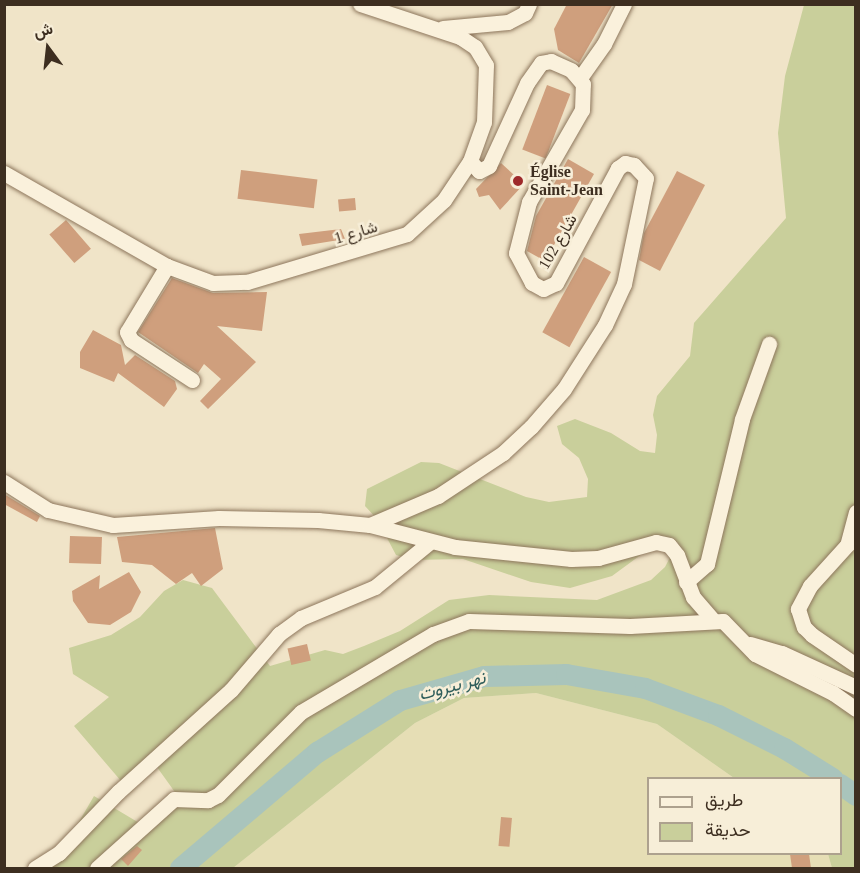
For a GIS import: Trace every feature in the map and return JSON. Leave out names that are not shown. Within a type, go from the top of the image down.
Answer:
[{"type":"street","name":"شارع 1","points":[[4,173],[167,266],[213,283],[247,282],[390,241],[407,234],[430,214],[470,161],[484,122],[486,65],[475,47],[440,29],[360,4]]},
{"type":"street","points":[[440,29],[508,22],[525,13],[528,4]]},
{"type":"street","points":[[470,161],[479,171],[489,166],[527,83],[542,63],[564,66],[580,78],[604,44],[624,4]]},
{"type":"street","name":"شارع 102","points":[[370,525],[438,496],[503,453],[531,427],[564,389],[620,297],[646,178],[642,170],[625,163],[618,168],[556,283],[543,289],[532,283],[516,253],[529,202],[582,110],[585,97],[580,78]]},
{"type":"street","points":[[167,266],[127,332],[131,340],[192,380]]},
{"type":"street","points":[[686,582],[707,564],[742,420],[770,344]]},
{"type":"street","points":[[4,482],[48,510],[113,525],[219,519],[318,520],[370,525],[430,542],[518,556],[571,560],[598,558],[656,542],[669,545],[677,555],[693,597],[712,619]]},
{"type":"street","points":[[855,513],[847,545],[810,586],[798,609],[804,627],[812,635],[855,665]]},
{"type":"street","points":[[35,868],[59,853],[118,792],[231,690],[279,634],[301,618],[375,587],[430,542]]},
{"type":"street","points":[[98,868],[174,799],[208,800],[218,795],[301,712],[452,625],[491,621],[630,627],[712,619],[723,621],[755,654],[833,693],[855,709]]},
{"type":"street","points":[[744,643],[782,653],[855,687]]},
{"type":"shaded area","points":[[536,693],[657,724],[733,777],[647,777],[647,855],[828,855],[832,868],[233,868],[415,723],[464,698]]},
{"type":"green space","points":[[804,5],[855,5],[855,868],[832,868],[828,855],[842,855],[842,777],[733,777],[657,724],[536,693],[464,698],[415,723],[233,868],[52,868],[94,796],[146,827],[177,795],[149,756],[121,781],[74,726],[109,697],[73,674],[69,648],[111,635],[140,617],[164,591],[183,580],[212,588],[270,666],[325,650],[343,654],[400,631],[449,600],[489,595],[597,600],[651,580],[665,567],[678,542],[657,543],[612,576],[570,588],[531,582],[463,559],[413,560],[396,555],[377,519],[365,506],[367,489],[421,462],[439,463],[526,497],[549,502],[587,497],[588,479],[579,458],[562,444],[557,426],[575,419],[611,433],[640,451],[655,453],[657,435],[653,415],[657,396],[690,356],[694,323],[786,218],[778,133],[785,76]]},
{"type":"building","points":[[567,4],[613,4],[579,63],[558,50],[554,29]]},
{"type":"building","points":[[547,85],[570,94],[546,158],[522,149]]},
{"type":"building","points":[[568,159],[594,174],[545,261],[527,251],[536,216]]},
{"type":"building","points":[[501,163],[524,184],[500,210],[489,195],[479,197],[476,189]]},
{"type":"building","points":[[241,170],[317,179],[314,208],[237,199]]},
{"type":"building","points":[[677,171],[705,185],[660,271],[639,260],[644,233]]},
{"type":"building","points":[[355,198],[356,210],[339,211],[338,199]]},
{"type":"building","points":[[66,220],[91,249],[74,263],[49,234]]},
{"type":"building","points":[[341,229],[345,239],[302,246],[299,234]]},
{"type":"building","points":[[584,257],[611,272],[569,347],[542,332]]},
{"type":"building","points":[[172,278],[213,293],[267,292],[262,331],[217,326],[256,362],[208,409],[200,401],[221,379],[204,364],[198,373],[138,332]]},
{"type":"building","points":[[93,330],[121,345],[125,365],[135,355],[175,381],[177,389],[164,407],[118,373],[114,382],[80,368],[80,352]]},
{"type":"building","points":[[4,494],[40,516],[37,522],[4,504]]},
{"type":"building","points":[[215,528],[223,569],[201,586],[192,573],[176,584],[152,565],[122,562],[117,537]]},
{"type":"building","points":[[70,536],[102,537],[101,564],[69,563]]},
{"type":"building","points":[[129,572],[141,592],[131,612],[110,625],[88,623],[73,601],[72,591],[100,575],[99,589]]},
{"type":"building","points":[[307,644],[311,661],[291,665],[288,648]]},
{"type":"building","points":[[501,817],[512,818],[509,847],[498,846]]},
{"type":"building","points":[[137,846],[142,850],[128,866],[121,859]]},
{"type":"building","points":[[790,855],[809,855],[811,868],[792,868]]},
{"type":"waterway","name":"نهر بيروت","points":[[180,868],[317,752],[400,700],[484,676],[566,674],[645,688],[718,715],[784,748],[830,777]]},
{"type":"waterway","name":"نهر بيروت","points":[[842,785],[856,795]]},
{"type":"place","name":"Église Saint-Jean","points":[[518,181]]}]
